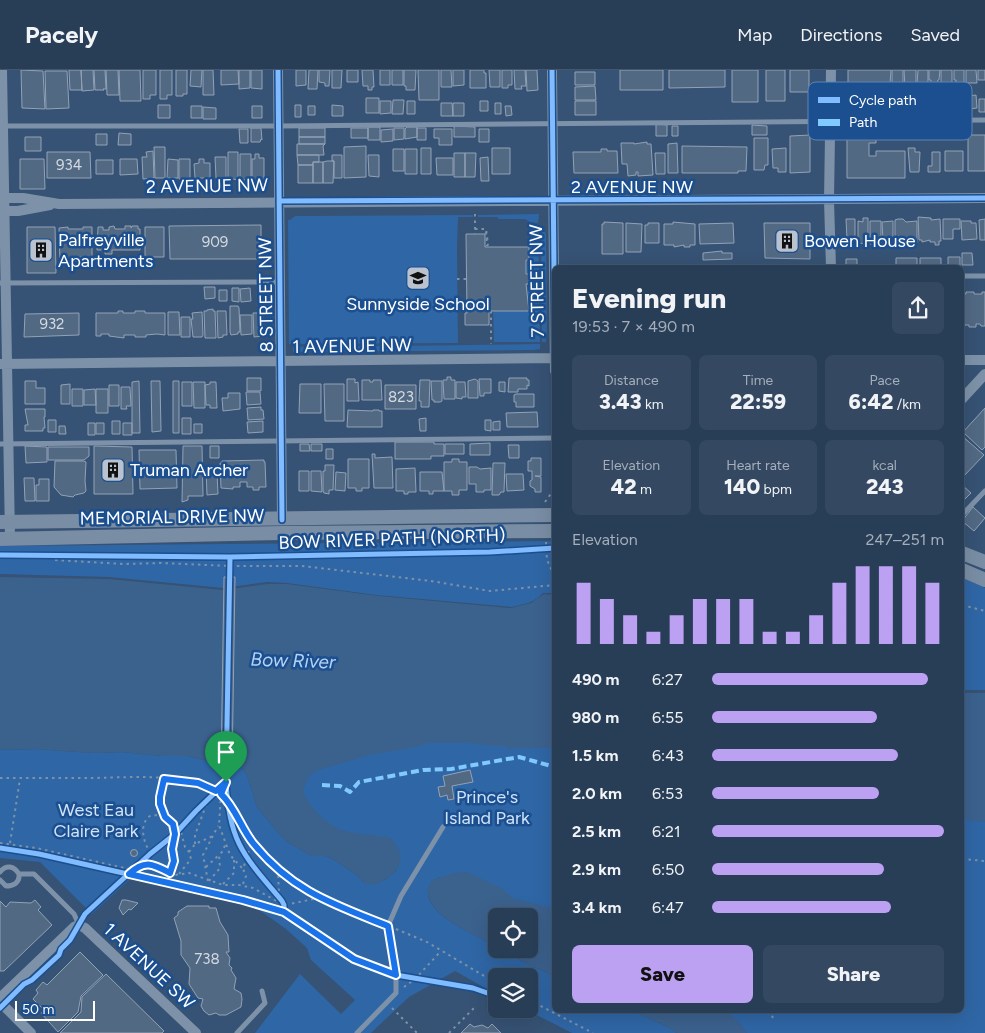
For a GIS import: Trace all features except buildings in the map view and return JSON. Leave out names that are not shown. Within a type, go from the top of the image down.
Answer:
[{"type":"main road","name":"MEMORIAL DRIVE NW","points":[[5,521],[282,520],[550,511]]},
{"type":"main road","name":"MEMORIAL DRIVE NW","points":[[5,539],[283,533],[552,531]]},
{"type":"main road","points":[[964,554],[985,562]]},
{"type":"main road","points":[[964,571],[985,580]]},
{"type":"street","points":[[2,70],[4,126],[2,211],[5,539]]},
{"type":"street","name":"8 STREET NW","points":[[278,70],[282,520]]},
{"type":"street","name":"7 STREET NW","points":[[552,70],[554,265]]},
{"type":"street","points":[[830,140],[831,265]]},
{"type":"street","name":"2 AVENUE NW","points":[[2,198],[23,198],[59,204]]},
{"type":"street","name":"2 AVENUE NW","points":[[2,211],[18,211],[59,204],[279,201],[985,198]]},
{"type":"street","name":"1 AVENUE NW","points":[[3,364],[552,358]]},
{"type":"street","points":[[964,360],[985,360]]},
{"type":"street","points":[[964,397],[985,374]]},
{"type":"street","points":[[0,998],[74,926],[79,925]]},
{"type":"street","name":"1 AVENUE SW","points":[[79,925],[85,928],[196,1033]]},
{"type":"street","points":[[0,1002],[31,1033]]},
{"type":"lane","points":[[972,120],[985,120]]},
{"type":"lane","points":[[4,126],[808,122]]},
{"type":"lane","points":[[964,276],[985,276]]},
{"type":"lane","points":[[3,284],[280,282]]},
{"type":"lane","points":[[4,444],[552,438]]},
{"type":"lane","points":[[964,513],[985,491]]},
{"type":"lane","points":[[356,1033],[396,994],[396,975],[388,926],[401,896],[443,827]]},
{"type":"lane","points":[[0,872],[6,866],[10,866],[15,868],[19,874],[18,880],[14,885],[6,886],[0,880]]},
{"type":"lane","points":[[19,874],[34,874],[74,914],[79,925]]},
{"type":"lane","points":[[237,1033],[266,1003],[262,991]]},
{"type":"path","points":[[476,214],[476,234]]},
{"type":"path","points":[[475,229],[486,229],[487,247]]},
{"type":"path","points":[[529,278],[540,278]]},
{"type":"path","points":[[457,279],[466,279]]},
{"type":"path","points":[[491,311],[491,344]]},
{"type":"path","points":[[550,511],[545,502],[552,492]]},
{"type":"path","points":[[546,545],[547,560],[552,571]]},
{"type":"path","points":[[537,548],[546,545],[552,547]]},
{"type":"path","points":[[44,555],[80,555]]},
{"type":"path","points":[[51,555],[55,560],[124,564],[162,563],[230,569],[302,566],[490,591],[552,585]]},
{"type":"path","points":[[230,557],[230,569]]},
{"type":"path","points":[[977,603],[985,606]]},
{"type":"path","points":[[964,606],[985,611]]},
{"type":"path","points":[[226,776],[229,816]]},
{"type":"path","points":[[0,778],[164,779],[198,783],[221,794],[227,800],[238,822],[252,842],[278,869],[304,889],[319,898],[426,942],[488,978]]},
{"type":"path","points":[[10,843],[20,779]]},
{"type":"path","points":[[164,779],[160,797],[161,810],[165,817],[173,824],[175,834],[172,849],[174,861],[170,873]]},
{"type":"path","points":[[196,811],[226,782]]},
{"type":"path","points":[[208,881],[203,855],[219,825],[221,794],[226,782]]},
{"type":"path","points":[[195,844],[195,835],[208,800]]},
{"type":"path","points":[[151,853],[144,839],[144,825],[150,816],[165,817]]},
{"type":"path","points":[[169,838],[185,822]]},
{"type":"path","points":[[219,825],[228,852],[243,869],[246,876],[243,885]]},
{"type":"path","points":[[179,874],[190,861],[189,852],[185,847],[180,828]]},
{"type":"path","points":[[189,852],[195,844],[213,836]]},
{"type":"path","points":[[206,867],[223,851],[226,842]]},
{"type":"path","points":[[243,869],[245,855],[252,842]]},
{"type":"path","points":[[0,843],[10,843],[131,872],[138,876]]},
{"type":"path","points":[[0,848],[131,872],[146,864],[151,864],[175,875],[189,874],[223,885],[243,885],[253,888],[284,905],[319,898]]},
{"type":"path","points":[[131,872],[157,848]]},
{"type":"path","points":[[208,881],[220,868],[219,855]]},
{"type":"path","points":[[245,855],[251,864]]},
{"type":"path","points":[[223,885],[234,873],[234,859]]},
{"type":"path","points":[[964,859],[985,861]]},
{"type":"path","points":[[278,869],[279,897]]},
{"type":"path","points":[[272,889],[284,905],[284,912]]},
{"type":"path","points":[[396,994],[416,978],[442,951]]},
{"type":"path","points":[[396,975],[423,980]]},
{"type":"path","points":[[386,1003],[417,1033]]},
{"type":"path","points":[[538,1005],[552,1012]]},
{"type":"path","points":[[449,1033],[476,1006]]},
{"type":"path","points":[[554,1013],[593,1033]]},
{"type":"path","points":[[771,1013],[773,1018]]},
{"type":"green space","points":[[539,214],[538,223],[525,219],[478,217],[478,215]]},
{"type":"green space","name":"Sunnyside School","points":[[473,215],[473,217],[458,217],[458,343],[289,344],[288,220],[295,216]]},
{"type":"green space","points":[[536,231],[538,231],[539,275],[527,273],[530,247],[537,238]]},
{"type":"green space","points":[[541,232],[545,232],[546,235],[546,342],[542,342]]},
{"type":"green space","points":[[539,282],[540,342],[494,342],[493,311],[530,310],[530,297],[527,297],[528,285]]},
{"type":"green space","points":[[540,344],[540,349],[534,350],[293,352],[293,347]]},
{"type":"green space","points":[[552,541],[552,593],[543,593],[533,601],[512,607],[376,595],[287,583],[267,582],[223,588],[109,577],[0,574],[0,546]]},
{"type":"green space","points":[[964,578],[985,588],[985,690],[964,690]]},
{"type":"green space","name":"West Eau Claire Park","points":[[429,739],[552,744],[552,912],[440,877],[434,880],[428,892],[430,901],[444,917],[488,942],[488,958],[517,958],[536,968],[488,968],[488,990],[455,971],[409,997],[371,1033],[255,1033],[300,974],[341,1014],[355,1000],[311,960],[307,948],[286,929],[255,907],[131,878],[92,914],[40,862],[0,858],[0,749],[35,749],[187,756],[213,762],[230,761],[240,765],[247,775],[257,807],[287,842],[312,856],[331,858],[357,875],[364,883],[385,880],[397,870],[318,818],[301,796],[304,778],[316,767]]},
{"type":"green space","points":[[964,811],[985,818],[985,1033],[746,1033],[741,1025],[727,1013],[964,1013]]},
{"type":"green space","name":"West Eau Claire Park","points":[[538,969],[552,975],[552,1013],[638,1013],[677,1033],[572,1033],[538,1016]]},
{"type":"water","name":"Bow River","points":[[0,577],[109,579],[223,590],[267,584],[287,584],[379,596],[511,608],[531,603],[544,594],[552,595],[552,748],[509,749],[505,746],[470,743],[427,743],[417,747],[369,755],[315,771],[308,777],[303,791],[309,803],[329,823],[341,830],[389,837],[396,845],[401,859],[399,866],[390,876],[374,885],[364,883],[357,875],[331,858],[312,856],[287,842],[257,807],[247,775],[240,765],[230,761],[213,762],[187,756],[121,752],[93,753],[35,749],[0,749]]},
{"type":"water","points":[[964,693],[985,693],[985,822],[971,821],[964,818]]},
{"type":"water","points":[[467,872],[503,889],[512,898],[552,908],[552,975],[517,958],[538,958],[538,908],[488,908],[488,942],[466,931],[436,909],[426,891],[432,880],[454,873]]},
{"type":"water","points":[[638,1013],[728,1013],[738,1021],[747,1033],[677,1033]]},
{"type":"marked path","points":[[322,785],[340,786],[350,792],[359,782],[423,770],[451,769],[519,757],[552,766]]},
{"type":"cycle path","points":[[278,70],[282,520]]},
{"type":"cycle path","points":[[552,70],[554,265]]},
{"type":"cycle path","points":[[279,201],[985,198]]},
{"type":"cycle path","name":"BOW RIVER PATH (NORTH)","points":[[0,555],[230,557],[490,552],[552,548]]},
{"type":"cycle path","points":[[230,557],[226,782],[228,803],[235,835],[241,848],[282,901],[284,913]]},
{"type":"cycle path","points":[[0,1008],[24,984],[32,980],[59,955],[61,949],[70,940],[85,914],[150,854],[175,834],[226,782]]},
{"type":"cycle path","points":[[0,848],[39,854],[243,900],[284,913],[354,959],[396,975],[473,988],[488,993]]},
{"type":"place","name":"Bowen House","points":[[787,241]]},
{"type":"place","name":"Palfreyville Apartments","points":[[41,250]]},
{"type":"place","name":"Sunnyside School","points":[[418,278]]},
{"type":"place","name":"Truman Archer","points":[[113,470]]},
{"type":"route","points":[[164,779],[198,783],[216,791],[226,782],[221,794],[227,800],[238,822],[252,842],[278,869],[319,898],[388,926],[396,975],[354,959],[284,912],[243,900],[129,874],[146,864],[151,864],[170,873],[174,861],[172,849],[175,834],[173,824],[165,817],[161,810],[160,797],[164,779]]},
{"type":"park label","name":"Prince's Island Park","points":[[487,808]]}]
